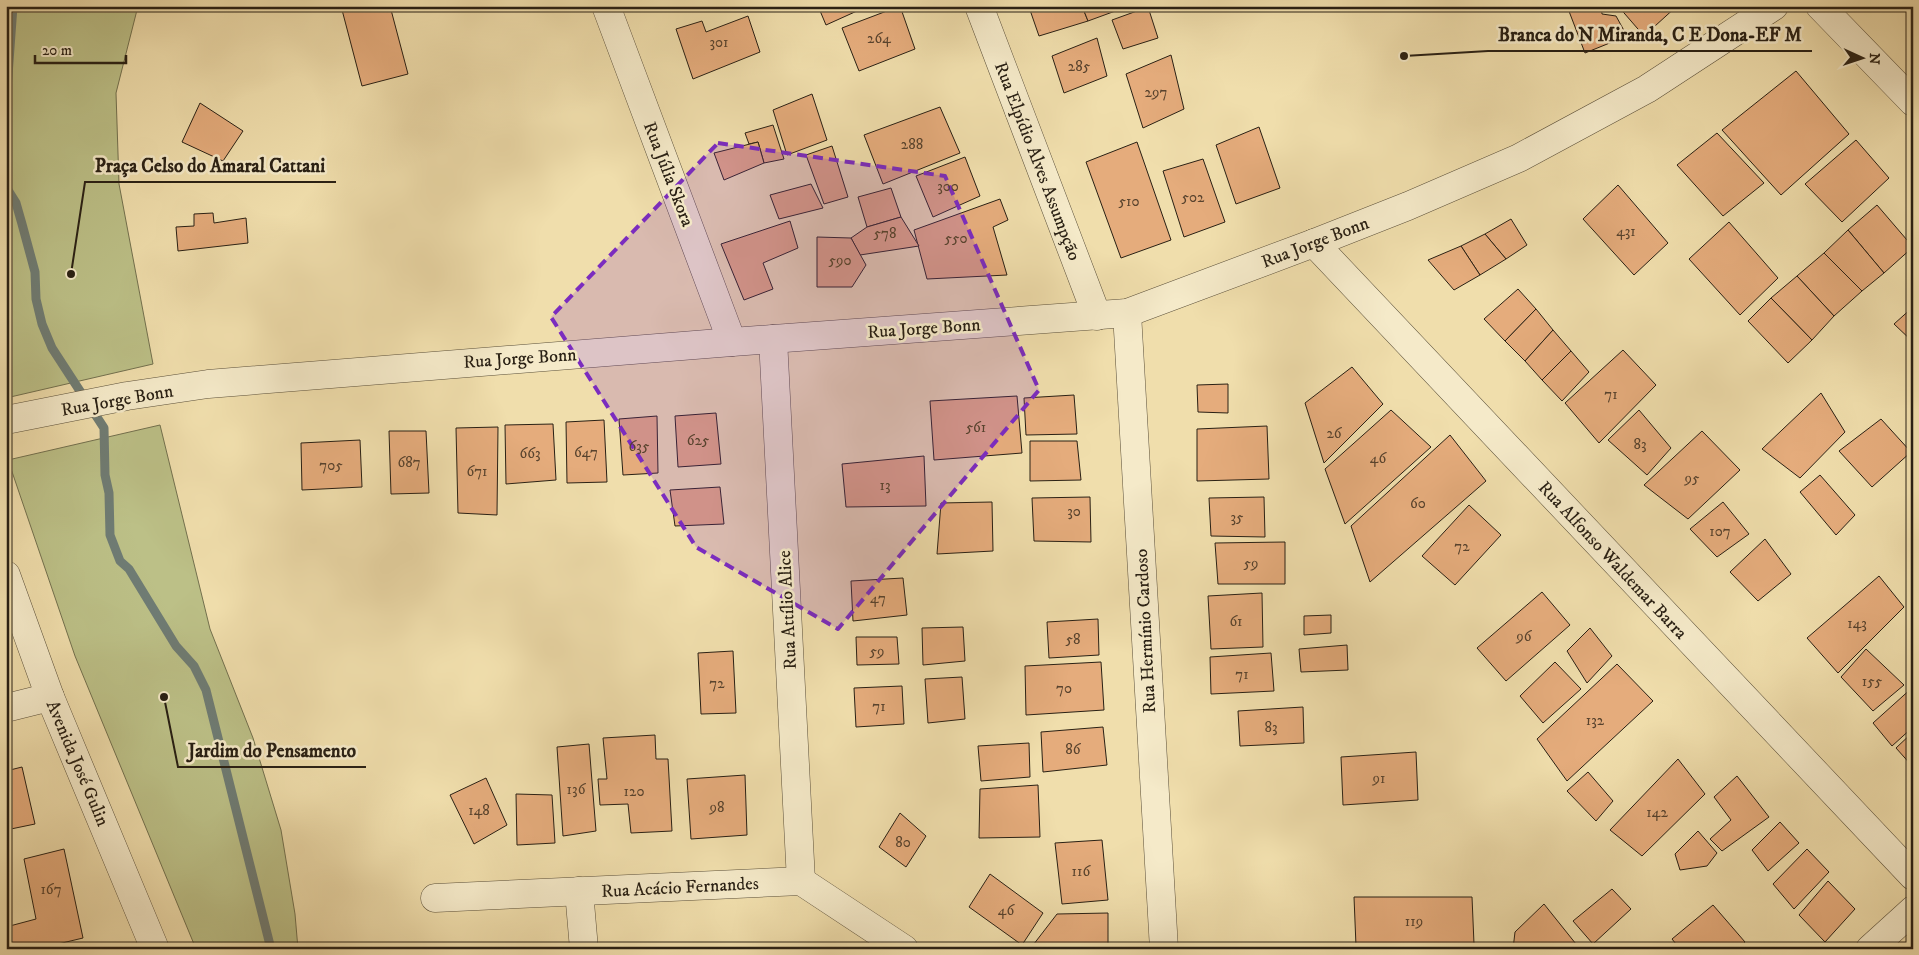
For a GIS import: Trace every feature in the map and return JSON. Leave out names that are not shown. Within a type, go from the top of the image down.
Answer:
[{"type":"street","name":"Rua Júlia Skora","points":[[606,6],[732,342]]},
{"type":"street","name":"Rua Elpídio Alves Assumpção","points":[[979,6],[1097,316]]},
{"type":"street","name":"Rua Jorge Bonn","points":[[6,420],[127,396],[208,384],[732,342],[1127,313],[1408,206],[1519,158],[1646,89],[1774,6]]},
{"type":"street","points":[[1820,6],[1913,102]]},
{"type":"street","name":"Rua Alfonso Waldemar Barra","points":[[1314,243],[1913,876]]},
{"type":"street","name":"Rua Hermínio Cardoso","points":[[1127,313],[1164,949]]},
{"type":"street","name":"Rua Attílio Alice","points":[[772,339],[801,881]]},
{"type":"street","name":"Avenida José Gulin","points":[[6,575],[50,697],[155,949]]},
{"type":"street","points":[[6,708],[50,697]]},
{"type":"street","points":[[801,881],[904,949]]},
{"type":"street","name":"Rua Acácio Fernandes","points":[[435,898],[801,881]]},
{"type":"street","points":[[579,891],[584,949]]},
{"type":"street","points":[[1870,949],[1913,910]]},
{"type":"highlighted area","points":[[718,143],[945,176],[1039,390],[838,629],[696,547],[551,317]]},
{"type":"green space","points":[[6,6],[138,6],[116,93],[119,184],[153,364],[6,398]]},
{"type":"green space","points":[[160,425],[210,629],[253,738],[281,830],[295,914],[298,949],[196,949],[75,656],[8,460]]},
{"type":"building","points":[[341,6],[390,6],[408,74],[362,86]]},
{"type":"building","points":[[454,6],[486,6],[486,8],[454,10]]},
{"type":"building","points":[[818,6],[868,6],[826,25]]},
{"type":"building","points":[[900,6],[915,49],[859,71],[842,28]]},
{"type":"building","points":[[1042,6],[1082,6],[1088,21],[1039,36],[1030,10]]},
{"type":"building","points":[[1082,6],[1129,6],[1088,21]]},
{"type":"building","points":[[1567,6],[1601,6],[1602,14],[1616,16],[1627,36],[1585,53]]},
{"type":"building","points":[[1618,6],[1677,6],[1644,36]]},
{"type":"building","points":[[1148,7],[1158,38],[1123,49],[1112,20]]},
{"type":"building","points":[[748,16],[760,52],[693,79],[676,29],[702,21],[706,32]]},
{"type":"building","points":[[1097,38],[1107,76],[1064,93],[1052,56]]},
{"type":"building","points":[[1171,55],[1184,109],[1143,128],[1126,74]]},
{"type":"building","points":[[1796,71],[1849,134],[1781,195],[1722,130]]},
{"type":"building","points":[[812,94],[827,140],[787,155],[773,110]]},
{"type":"building","points":[[200,103],[243,131],[223,161],[182,142]]},
{"type":"building","points":[[940,107],[960,153],[883,184],[864,135]]},
{"type":"building","points":[[773,125],[784,159],[764,163],[758,142],[749,144],[745,133]]},
{"type":"building","points":[[1259,127],[1280,188],[1236,204],[1216,145]]},
{"type":"building","points":[[1717,133],[1764,183],[1723,216],[1677,165]]},
{"type":"building","points":[[1856,140],[1889,178],[1842,222],[1805,184]]},
{"type":"building","points":[[758,142],[764,163],[724,180],[714,153]]},
{"type":"building","points":[[1137,142],[1171,240],[1121,258],[1086,162]]},
{"type":"building","points":[[832,146],[848,197],[824,204],[806,155]]},
{"type":"building","points":[[965,157],[980,196],[933,217],[916,176]]},
{"type":"building","points":[[1203,159],[1225,222],[1184,237],[1163,171]]},
{"type":"building","points":[[811,184],[823,208],[779,219],[770,195]]},
{"type":"building","points":[[1618,185],[1668,243],[1634,275],[1583,219]]},
{"type":"building","points":[[891,188],[901,217],[867,227],[858,197]]},
{"type":"building","points":[[1000,199],[1008,220],[993,227],[1007,275],[927,279],[914,230]]},
{"type":"building","points":[[1877,205],[1913,247],[1884,273],[1848,230]]},
{"type":"building","points":[[213,213],[214,223],[246,218],[248,243],[178,251],[176,227],[194,226],[194,214]]},
{"type":"building","points":[[901,217],[919,246],[860,255],[851,238],[867,227]]},
{"type":"building","points":[[1511,219],[1527,245],[1506,259],[1485,234]]},
{"type":"building","points":[[790,221],[798,248],[763,263],[773,289],[744,300],[721,244]]},
{"type":"building","points":[[1729,222],[1778,278],[1740,315],[1689,259]]},
{"type":"building","points":[[1848,230],[1884,273],[1862,291],[1824,253]]},
{"type":"building","points":[[1485,234],[1506,259],[1480,275],[1461,246]]},
{"type":"building","points":[[817,237],[851,238],[866,265],[852,287],[817,287]]},
{"type":"building","points":[[1461,246],[1480,275],[1454,290],[1428,260]]},
{"type":"building","points":[[1824,253],[1862,291],[1834,316],[1797,276]]},
{"type":"building","points":[[1797,276],[1834,316],[1812,340],[1771,298]]},
{"type":"building","points":[[1518,289],[1536,309],[1505,341],[1484,319]]},
{"type":"building","points":[[1771,298],[1812,340],[1788,363],[1748,321]]},
{"type":"building","points":[[1913,307],[1913,342],[1894,324]]},
{"type":"building","points":[[1536,309],[1553,330],[1525,361],[1505,341]]},
{"type":"building","points":[[1553,330],[1571,351],[1542,380],[1525,361]]},
{"type":"building","points":[[1623,350],[1656,385],[1599,443],[1565,403]]},
{"type":"building","points":[[1571,351],[1589,372],[1562,401],[1542,380]]},
{"type":"building","points":[[1352,367],[1383,404],[1324,463],[1305,403]]},
{"type":"building","points":[[1228,384],[1228,413],[1198,412],[1197,385]]},
{"type":"building","points":[[1821,393],[1845,432],[1800,478],[1762,449]]},
{"type":"building","points":[[1074,395],[1077,434],[1026,435],[1024,398]]},
{"type":"building","points":[[1017,396],[1022,453],[934,460],[930,401]]},
{"type":"building","points":[[1391,410],[1431,447],[1345,524],[1325,469]]},
{"type":"building","points":[[1639,410],[1671,448],[1647,475],[1608,440]]},
{"type":"building","points":[[716,413],[721,464],[678,467],[675,416]]},
{"type":"building","points":[[657,416],[658,473],[623,475],[619,419]]},
{"type":"building","points":[[1881,419],[1911,452],[1872,487],[1839,451]]},
{"type":"building","points":[[604,420],[607,482],[567,483],[566,422]]},
{"type":"building","points":[[553,424],[556,480],[506,484],[505,425]]},
{"type":"building","points":[[1267,426],[1269,479],[1197,481],[1197,429]]},
{"type":"building","points":[[498,427],[497,515],[458,513],[456,428]]},
{"type":"building","points":[[389,431],[426,431],[429,493],[391,494]]},
{"type":"building","points":[[1702,431],[1740,470],[1688,519],[1644,485]]},
{"type":"building","points":[[1450,435],[1486,481],[1370,582],[1351,526]]},
{"type":"building","points":[[360,440],[362,487],[302,490],[301,443]]},
{"type":"building","points":[[1030,441],[1077,441],[1081,480],[1030,481]]},
{"type":"building","points":[[924,456],[926,506],[846,507],[842,464]]},
{"type":"building","points":[[1820,475],[1855,515],[1836,535],[1800,492]]},
{"type":"building","points":[[720,487],[724,524],[675,526],[670,490]]},
{"type":"building","points":[[1090,497],[1091,542],[1034,541],[1032,498]]},
{"type":"building","points":[[1264,497],[1265,537],[1211,536],[1209,498]]},
{"type":"building","points":[[992,502],[993,551],[937,554],[941,503]]},
{"type":"building","points":[[1723,502],[1749,534],[1717,557],[1690,529]]},
{"type":"building","points":[[1469,505],[1501,535],[1455,585],[1422,556]]},
{"type":"building","points":[[1765,539],[1791,574],[1758,601],[1730,572]]},
{"type":"building","points":[[1285,542],[1285,584],[1218,584],[1215,543]]},
{"type":"building","points":[[1879,576],[1904,607],[1838,673],[1807,638]]},
{"type":"building","points":[[903,578],[907,615],[853,621],[851,581]]},
{"type":"building","points":[[1542,592],[1570,625],[1506,681],[1477,648]]},
{"type":"building","points":[[1262,593],[1263,647],[1211,649],[1208,596]]},
{"type":"building","points":[[1331,615],[1331,633],[1304,635],[1304,616]]},
{"type":"building","points":[[1098,619],[1099,655],[1049,658],[1047,622]]},
{"type":"building","points":[[963,627],[965,661],[923,665],[922,628]]},
{"type":"building","points":[[1590,628],[1612,656],[1587,683],[1567,651]]},
{"type":"building","points":[[856,637],[897,637],[899,664],[857,665]]},
{"type":"building","points":[[1347,645],[1348,670],[1301,672],[1299,649]]},
{"type":"building","points":[[1866,649],[1904,685],[1873,711],[1841,677]]},
{"type":"building","points":[[733,651],[736,713],[701,714],[698,653]]},
{"type":"building","points":[[1271,653],[1274,691],[1211,694],[1210,657]]},
{"type":"building","points":[[1101,662],[1104,710],[1026,715],[1025,666]]},
{"type":"building","points":[[1555,662],[1581,689],[1543,723],[1520,696]]},
{"type":"building","points":[[1617,664],[1653,701],[1567,781],[1537,739]]},
{"type":"building","points":[[962,677],[965,719],[928,723],[925,679]]},
{"type":"building","points":[[902,686],[904,724],[856,727],[854,688]]},
{"type":"building","points":[[1913,687],[1913,727],[1892,746],[1873,723]]},
{"type":"building","points":[[1303,707],[1304,743],[1240,746],[1238,711]]},
{"type":"building","points":[[1103,727],[1107,765],[1043,772],[1041,732]]},
{"type":"building","points":[[1913,732],[1913,767],[1896,748]]},
{"type":"building","points":[[655,735],[656,759],[668,759],[672,831],[631,833],[628,804],[600,805],[598,779],[607,779],[603,738]]},
{"type":"building","points":[[1029,743],[1030,777],[981,781],[978,746]]},
{"type":"building","points":[[589,744],[596,831],[563,836],[557,747]]},
{"type":"building","points":[[1416,752],[1418,800],[1343,805],[1341,757]]},
{"type":"building","points":[[1678,759],[1705,794],[1642,856],[1610,830]]},
{"type":"building","points":[[22,767],[35,824],[6,830],[6,771]]},
{"type":"building","points":[[1588,772],[1613,801],[1596,821],[1567,791]]},
{"type":"building","points":[[745,775],[747,835],[691,839],[687,779]]},
{"type":"building","points":[[1737,776],[1769,817],[1722,851],[1710,839],[1731,820],[1714,797]]},
{"type":"building","points":[[486,778],[507,825],[474,844],[450,795]]},
{"type":"building","points":[[1038,785],[1040,837],[979,838],[980,789]]},
{"type":"building","points":[[516,794],[552,795],[555,843],[517,845]]},
{"type":"building","points":[[900,813],[926,836],[906,867],[879,847]]},
{"type":"building","points":[[1780,822],[1799,843],[1768,871],[1752,850]]},
{"type":"building","points":[[1698,831],[1717,853],[1707,866],[1680,870],[1675,854]]},
{"type":"building","points":[[1102,840],[1108,900],[1062,904],[1055,843]]},
{"type":"building","points":[[64,849],[83,938],[37,949],[6,949],[6,927],[36,919],[24,859]]},
{"type":"building","points":[[1807,849],[1829,872],[1794,909],[1773,884]]},
{"type":"building","points":[[990,874],[1043,913],[1022,945],[969,907]]},
{"type":"building","points":[[1828,881],[1855,909],[1825,942],[1799,915]]},
{"type":"building","points":[[1612,889],[1631,909],[1593,944],[1573,921]]},
{"type":"building","points":[[1354,897],[1472,897],[1474,944],[1356,946]]},
{"type":"building","points":[[1544,904],[1580,949],[1513,949],[1515,932]]},
{"type":"building","points":[[1713,905],[1745,942],[1738,949],[1680,949],[1672,939]]},
{"type":"building","points":[[1108,913],[1108,949],[1030,949],[1057,914]]},
{"type":"waterway","points":[[6,103],[13,6]]},
{"type":"waterway","points":[[6,187],[16,203],[35,272],[36,299],[42,324],[52,348],[104,428],[105,475],[109,493],[110,535],[120,561],[129,569],[176,646],[194,666],[206,690],[271,949]]},
{"type":"place","name":"Branca do N Miranda, C E Dona-EF M","points":[[1404,56]]},
{"type":"place","name":"Praça Celso do Amaral Cattani","points":[[71,274]]},
{"type":"place","name":"Jardim do Pensamento","points":[[164,697]]}]
